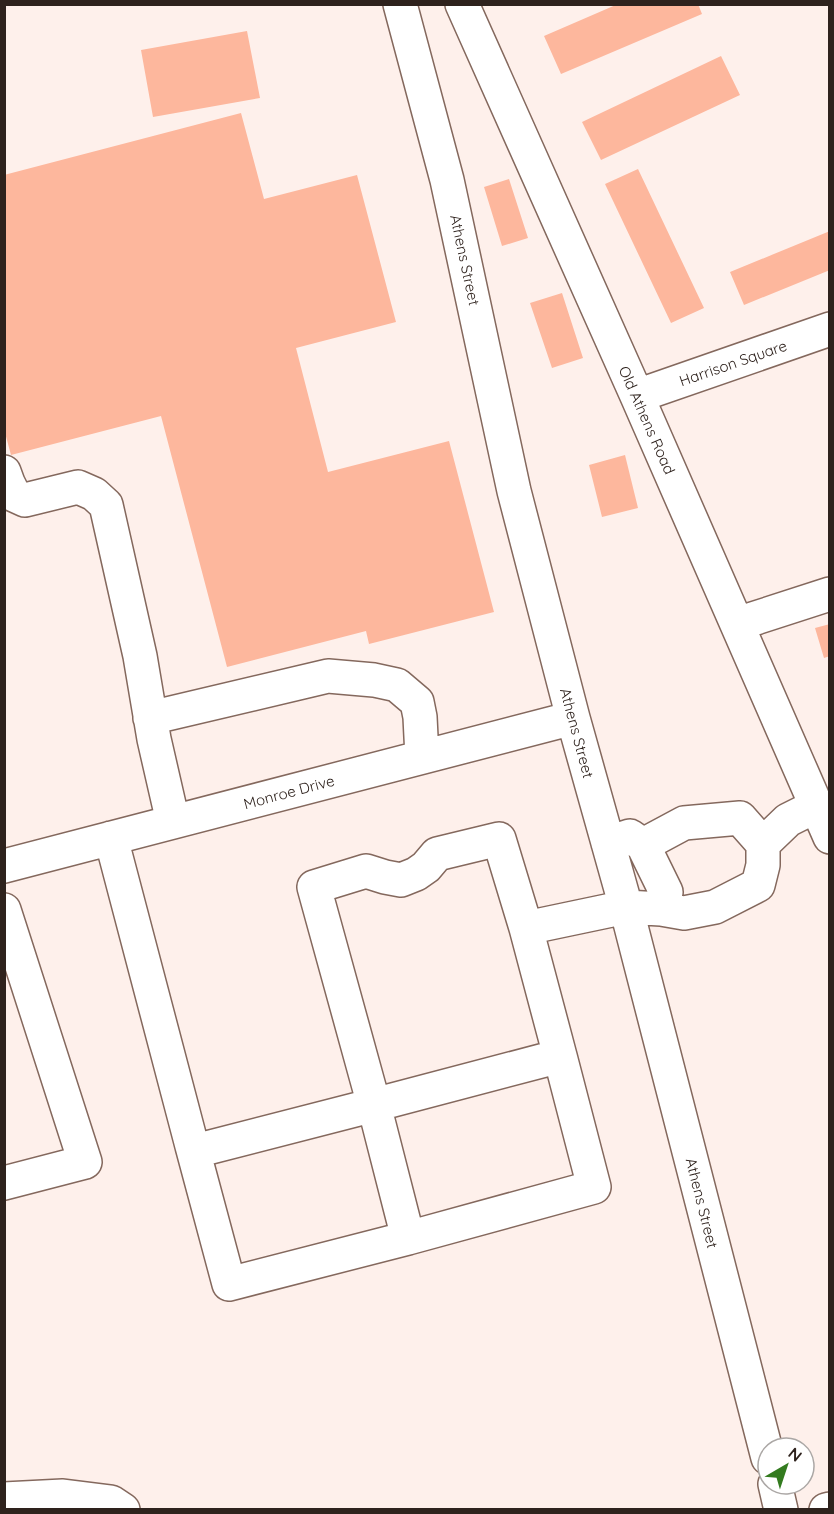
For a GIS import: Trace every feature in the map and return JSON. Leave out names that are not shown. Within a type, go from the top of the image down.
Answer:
[{"type":"street","name":"Athens Street","points":[[400,4],[447,180],[514,492],[573,718],[626,907],[762,1436]]},
{"type":"street","name":"Old Athens Road","points":[[462,4],[830,837]]},
{"type":"street","name":"Harrison Square","points":[[636,396],[830,329]]},
{"type":"street","points":[[4,472],[14,495],[25,500],[78,487],[94,494],[106,505],[140,656],[150,718],[172,822]]},
{"type":"street","points":[[737,624],[830,594]]},
{"type":"street","points":[[150,718],[328,676],[374,680],[397,685],[417,702],[422,757]]},
{"type":"street","name":"Monroe Drive","points":[[4,866],[573,718]]},
{"type":"street","points":[[763,844],[788,820],[816,806]]},
{"type":"street","points":[[526,927],[626,907],[684,913],[716,907],[758,885],[763,865],[763,844],[740,818],[684,823],[644,845]]},
{"type":"street","points":[[608,843],[630,837],[644,845],[666,892],[661,909]]},
{"type":"street","points":[[111,838],[229,1284],[408,1238],[594,1187],[526,927],[499,839],[437,854],[426,867],[416,874],[401,879],[366,871],[314,887],[408,1238]]},
{"type":"street","points":[[4,910],[10,945],[85,1162],[4,1183]]},
{"type":"street","points":[[192,1146],[203,1149],[560,1056]]},
{"type":"street","points":[[4,1499],[63,1496],[111,1502],[123,1509]]},
{"type":"building","points":[[618,4],[698,4],[702,14],[561,74],[544,36]]},
{"type":"building","points":[[247,31],[260,98],[153,117],[141,50]]},
{"type":"building","points":[[721,56],[740,95],[601,160],[582,122]]},
{"type":"building","points":[[241,113],[264,199],[357,175],[396,322],[296,348],[328,472],[449,441],[494,612],[369,644],[366,631],[227,667],[161,416],[11,455],[4,429],[4,175]]},
{"type":"building","points":[[638,169],[704,308],[671,323],[605,184]]},
{"type":"building","points":[[509,179],[528,238],[502,246],[484,187]]},
{"type":"building","points":[[830,231],[830,270],[744,305],[730,272]]},
{"type":"building","points":[[562,293],[583,358],[552,368],[530,303]]},
{"type":"building","points":[[625,455],[638,508],[602,517],[589,465]]},
{"type":"building","points":[[830,624],[830,656],[824,658],[815,628]]}]
